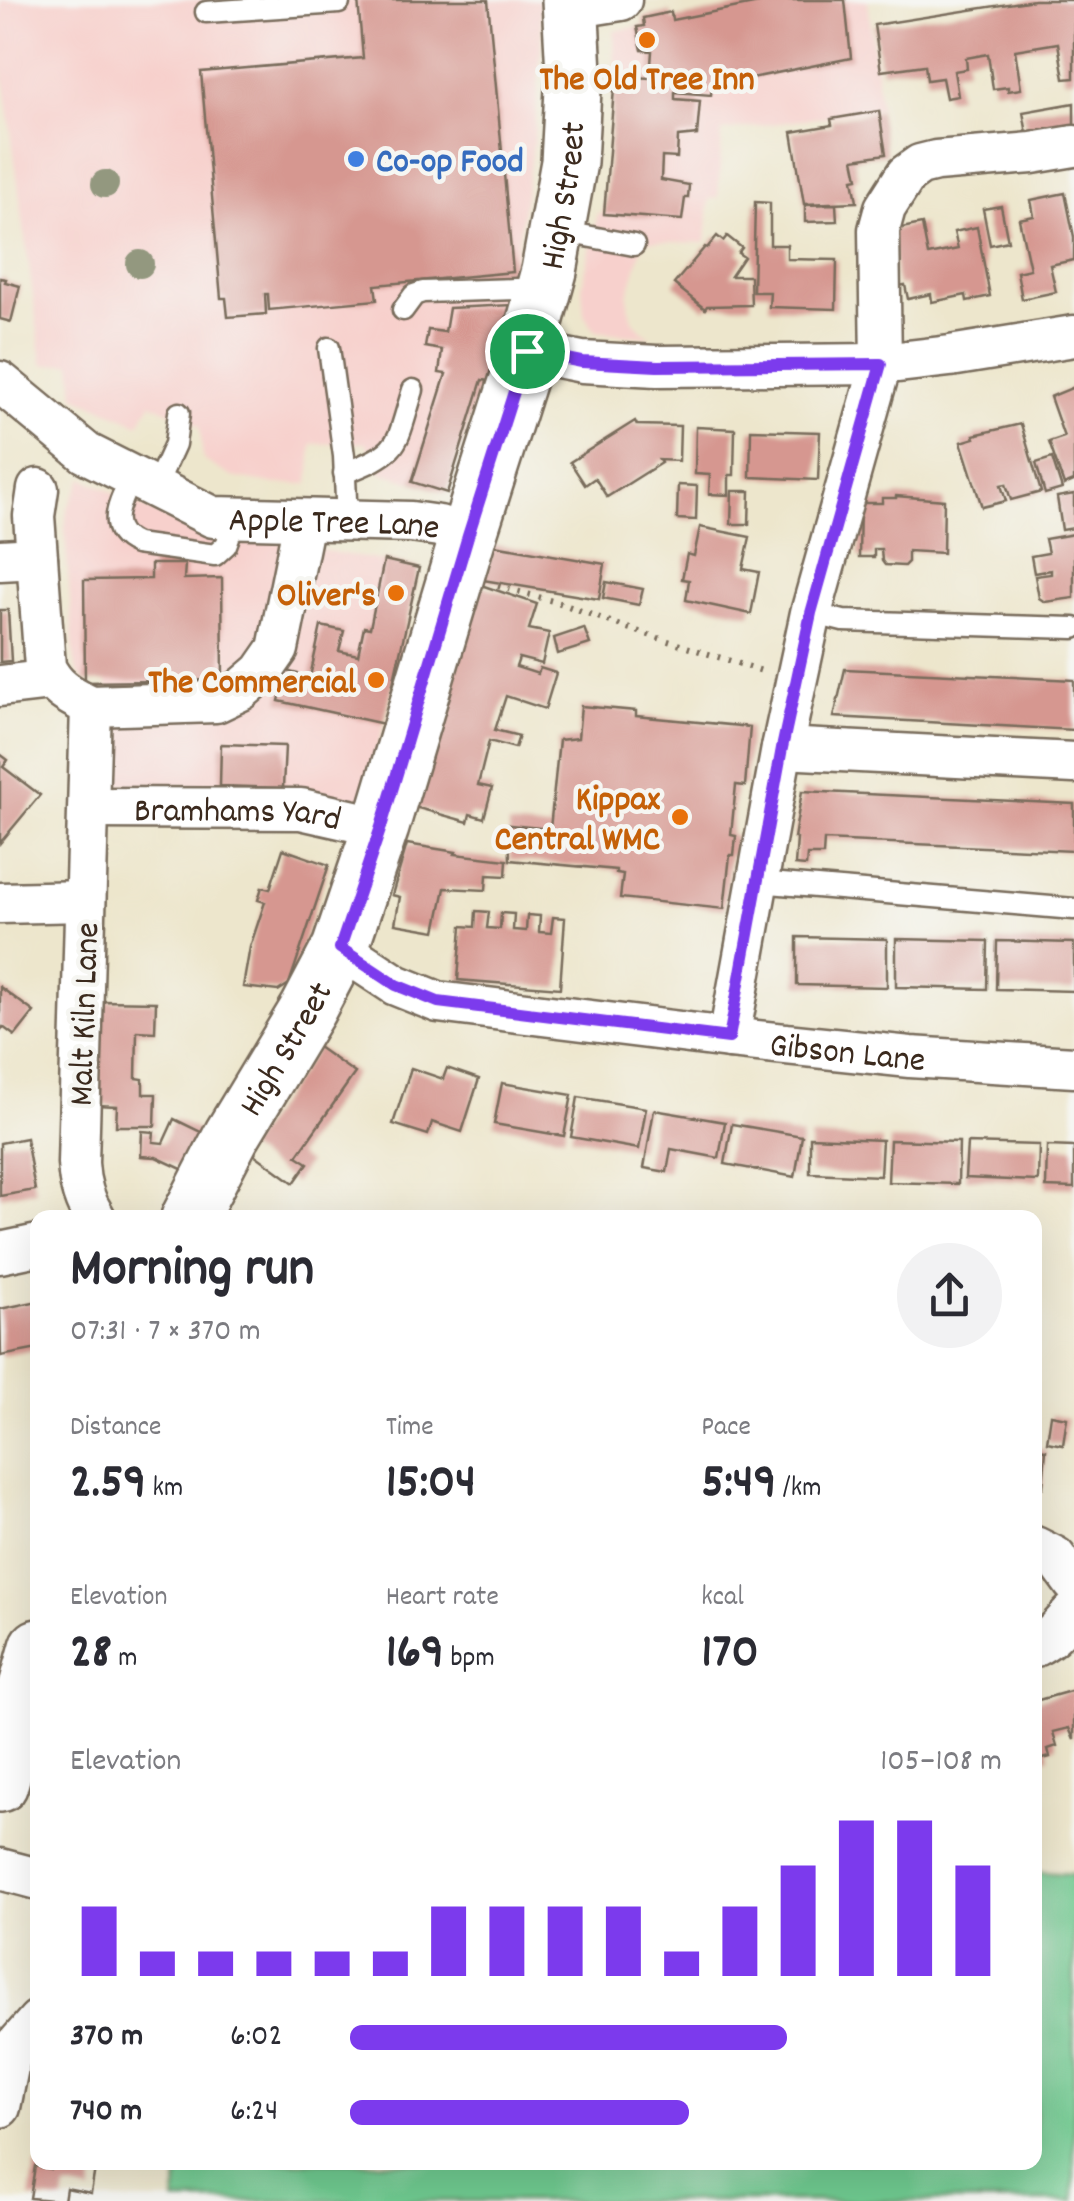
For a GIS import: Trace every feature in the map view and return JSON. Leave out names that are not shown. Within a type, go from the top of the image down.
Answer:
[{"type":"main road","name":"High Street","points":[[192,1210],[340,948],[381,827],[542,297],[569,162],[574,72],[587,3]]},
{"type":"main road","points":[[4,1751],[30,1671]]},
{"type":"street","points":[[729,1038],[811,613],[881,364],[879,230],[885,208],[906,175],[920,165],[1074,146]]},
{"type":"street","points":[[527,351],[582,362],[657,366],[881,364],[1074,336]]},
{"type":"street","name":"Apple Tree Lane","points":[[0,382],[86,453],[213,517],[439,526],[462,556]]},
{"type":"street","points":[[38,489],[34,516],[18,559],[51,680],[60,690],[91,706],[216,702],[241,690],[262,672],[278,649],[304,521]]},
{"type":"street","points":[[0,686],[51,680]]},
{"type":"street","name":"Malt Kiln Lane","points":[[89,1210],[79,1185],[78,1163],[91,706]]},
{"type":"street","points":[[782,748],[1074,763]]},
{"type":"street","name":"Bramhams Yard","points":[[90,808],[301,809],[381,827]]},
{"type":"street","points":[[0,903],[85,902]]},
{"type":"street","name":"Gibson Lane","points":[[340,948],[396,985],[438,1002],[729,1038],[1074,1067]]},
{"type":"street","points":[[0,1253],[30,1246]]},
{"type":"street","points":[[1042,1550],[1055,1557],[1074,1584]]},
{"type":"street","points":[[1042,1642],[1062,1628],[1074,1612]]},
{"type":"street","points":[[0,1870],[30,1878]]},
{"type":"street","points":[[0,2107],[11,2052],[30,2030]]},
{"type":"lane","points":[[206,12],[339,0]]},
{"type":"lane","points":[[558,230],[634,245]]},
{"type":"lane","points":[[403,310],[414,295],[423,292],[517,289],[542,297]]},
{"type":"lane","points":[[329,348],[347,521]]},
{"type":"lane","points":[[344,473],[379,459],[396,444],[413,390]]},
{"type":"lane","points":[[179,413],[176,444],[116,511],[117,525],[125,539],[136,544],[215,554],[226,545],[236,518]]},
{"type":"lane","points":[[811,613],[843,621],[1074,628]]},
{"type":"lane","points":[[758,882],[1074,909]]},
{"type":"path","points":[[462,556],[624,627],[796,682]]},
{"type":"shaded area","points":[[0,0],[540,0],[542,36],[534,139],[513,272],[512,305],[495,382],[482,381],[447,493],[377,471],[366,443],[312,444],[309,484],[272,484],[232,477],[203,460],[200,426],[151,403],[139,424],[75,396],[72,363],[42,363],[0,49]]},
{"type":"shaded area","points":[[774,0],[868,0],[880,109],[722,131],[718,198],[709,199],[706,243],[644,241],[628,295],[629,308],[633,320],[652,337],[595,331],[584,314],[582,287],[598,213],[604,213],[615,76],[614,31],[644,26],[643,18],[671,12],[673,20]]},
{"type":"shaded area","points":[[83,478],[168,519],[419,568],[363,803],[289,788],[116,785],[107,780],[103,770],[107,682],[85,682],[77,672],[74,656],[65,529],[67,509]]},
{"type":"green space","points":[[1042,1872],[1074,1874],[1074,2201],[174,2201],[180,2170],[1042,2170]]},
{"type":"building","name":"Co-op Food","points":[[358,0],[488,0],[513,272],[375,285],[377,300],[269,310],[265,294],[266,314],[228,317],[226,298],[221,298],[201,72],[363,58]]},
{"type":"building","points":[[774,0],[845,0],[851,58],[712,86],[711,95],[675,92],[675,99],[700,101],[697,135],[678,137],[677,158],[662,157],[661,180],[689,185],[682,220],[604,214],[615,76],[650,78],[652,51],[642,50],[637,27],[644,26],[643,18],[671,12],[672,20]]},
{"type":"building","points":[[1034,0],[1074,0],[1074,78],[1064,79],[1058,43],[1015,50],[1021,89],[993,89],[988,54],[966,58],[967,69],[954,71],[958,96],[946,98],[942,78],[927,80],[925,65],[881,71],[874,25]]},
{"type":"building","points":[[1074,103],[1074,132],[1028,139],[1023,112]]},
{"type":"building","points":[[879,111],[886,154],[854,159],[857,202],[804,204],[792,132],[832,125],[831,119]]},
{"type":"building","points":[[1065,193],[1074,237],[1074,260],[1050,265],[1056,292],[1022,299],[1017,272],[1030,269],[1019,219],[1034,216],[1031,200]]},
{"type":"building","points":[[755,202],[770,203],[770,245],[787,245],[787,259],[837,260],[836,309],[769,307],[770,292],[753,292]]},
{"type":"building","points":[[836,204],[837,221],[805,222],[805,205]]},
{"type":"building","points":[[1001,206],[1008,241],[990,245],[983,209]]},
{"type":"building","points":[[922,224],[928,255],[958,249],[954,232],[977,227],[990,296],[967,301],[966,295],[932,302],[931,294],[908,299],[905,285],[897,286],[891,230]]},
{"type":"building","points":[[717,236],[723,241],[727,236],[742,248],[738,253],[744,257],[731,276],[750,276],[751,305],[705,309],[674,284]]},
{"type":"building","points":[[0,278],[20,286],[11,322],[0,319]]},
{"type":"building","points":[[512,305],[495,382],[482,380],[447,493],[412,482],[446,374],[439,373],[442,350],[425,347],[428,330],[445,332],[449,308]]},
{"type":"building","points":[[1074,387],[1074,481],[1064,485],[1049,442],[1064,437],[1050,397]]},
{"type":"building","points":[[635,421],[637,425],[680,426],[679,461],[659,460],[661,463],[607,497],[595,478],[585,485],[570,462]]},
{"type":"building","points":[[1021,424],[1041,492],[1011,500],[1006,484],[1001,485],[1006,501],[982,507],[961,442]]},
{"type":"building","points":[[696,427],[735,429],[734,475],[729,475],[729,495],[709,494],[710,475],[695,474]]},
{"type":"building","points":[[751,430],[820,432],[818,480],[750,477]]},
{"type":"building","points":[[1052,458],[1062,489],[1045,494],[1036,463]]},
{"type":"building","points":[[678,485],[697,486],[696,520],[677,519]]},
{"type":"building","points":[[732,491],[750,491],[749,524],[731,524]]},
{"type":"building","points":[[1074,494],[1074,528],[1062,530],[1057,497]]},
{"type":"building","points":[[882,498],[944,500],[943,553],[908,551],[904,566],[885,565],[881,549],[874,549],[874,557],[859,557],[860,503],[882,503]]},
{"type":"building","points":[[700,527],[750,537],[743,569],[759,572],[751,614],[686,600],[689,580],[682,579],[687,554],[694,556]]},
{"type":"building","points":[[1074,534],[1074,598],[1045,602],[1039,598],[1035,576],[1051,574],[1051,570],[1034,573],[1031,556],[1048,553],[1045,539]]},
{"type":"building","points":[[494,545],[605,564],[599,599],[483,580]]},
{"type":"building","points":[[384,560],[419,568],[384,724],[279,701],[286,671],[310,677],[321,626],[344,631],[339,651],[358,655],[364,627],[370,628]]},
{"type":"building","points":[[151,564],[185,564],[184,579],[222,578],[223,680],[85,682],[84,580],[151,579]]},
{"type":"building","points":[[606,582],[643,589],[639,605],[603,598]]},
{"type":"building","points":[[481,585],[537,604],[529,629],[549,633],[542,664],[519,658],[516,667],[538,674],[540,668],[556,673],[545,709],[506,696],[495,730],[519,736],[515,748],[489,741],[478,785],[492,788],[484,818],[470,814],[468,822],[414,807]]},
{"type":"building","points":[[0,610],[8,610],[11,661],[0,662]]},
{"type":"building","points":[[584,628],[590,644],[558,654],[554,638]]},
{"type":"building","points":[[845,669],[1074,680],[1074,730],[834,717]]},
{"type":"building","points":[[581,706],[636,711],[636,716],[750,727],[745,786],[736,785],[731,835],[736,836],[724,909],[620,898],[623,874],[616,870],[510,860],[509,825],[550,829],[559,740],[578,738]]},
{"type":"building","points":[[221,744],[285,746],[283,788],[220,786]]},
{"type":"building","points":[[0,754],[8,760],[3,767],[40,795],[0,843]]},
{"type":"building","points":[[802,791],[1074,804],[1074,851],[824,840],[823,855],[807,855],[806,866],[795,865],[794,838]]},
{"type":"building","points":[[407,844],[507,860],[506,876],[487,875],[486,890],[445,888],[436,931],[395,924],[400,897],[392,895]]},
{"type":"building","points":[[283,849],[329,865],[289,984],[278,991],[243,987],[250,947],[265,902],[258,900],[262,887],[270,889]]},
{"type":"building","points":[[476,911],[489,912],[487,928],[500,929],[501,913],[514,914],[513,930],[526,931],[527,915],[540,916],[539,932],[551,933],[553,917],[565,918],[560,988],[458,980],[462,926],[475,927]]},
{"type":"building","points":[[797,937],[887,939],[887,987],[797,985]]},
{"type":"building","points":[[896,939],[988,941],[987,989],[896,987]]},
{"type":"building","points":[[997,941],[1074,943],[1074,991],[996,989]]},
{"type":"building","points":[[0,987],[34,1012],[15,1036],[3,1027],[0,1031]]},
{"type":"building","points":[[100,1001],[156,1002],[155,1032],[137,1031],[136,1078],[143,1079],[143,1094],[156,1094],[155,1126],[116,1126],[117,1106],[97,1105]]},
{"type":"building","points":[[318,1047],[355,1073],[297,1156],[308,1163],[294,1183],[247,1149]]},
{"type":"building","points":[[411,1068],[443,1079],[447,1068],[479,1079],[462,1132],[432,1122],[428,1135],[393,1124]]},
{"type":"building","points":[[502,1083],[572,1095],[564,1136],[494,1124]]},
{"type":"building","points":[[578,1097],[646,1108],[639,1149],[571,1137]]},
{"type":"building","points":[[654,1110],[725,1122],[719,1158],[671,1149],[667,1172],[644,1168]]},
{"type":"building","points":[[174,1119],[203,1133],[186,1171],[156,1157],[141,1156],[142,1131],[154,1132],[153,1142],[163,1143]]},
{"type":"building","points":[[732,1124],[802,1136],[795,1177],[725,1164]]},
{"type":"building","points":[[810,1137],[882,1140],[880,1176],[810,1173]]},
{"type":"building","points":[[26,1138],[35,1190],[0,1196],[0,1143]]},
{"type":"building","points":[[890,1140],[959,1142],[958,1184],[888,1182]]},
{"type":"building","points":[[967,1143],[1039,1145],[1038,1181],[965,1178]]},
{"type":"building","points":[[1047,1146],[1074,1147],[1074,1188],[1046,1187]]},
{"type":"building","points":[[30,1303],[30,1351],[1,1356],[0,1309]]},
{"type":"building","points":[[1051,1415],[1067,1418],[1063,1445],[1047,1442]]},
{"type":"building","points":[[1042,1450],[1046,1450],[1042,1487]]},
{"type":"building","points":[[1074,1690],[1074,1740],[1069,1728],[1053,1732],[1057,1746],[1048,1749],[1050,1757],[1042,1759],[1042,1699]]},
{"type":"building","points":[[34,2170],[95,2170],[91,2193],[66,2188],[64,2201],[30,2198]]},
{"type":"place","name":"The Old Tree Inn","points":[[647,40]]},
{"type":"place","name":"Co-op Food","points":[[356,159]]},
{"type":"place","name":"Oliver's","points":[[396,593]]},
{"type":"place","name":"The Commercial","points":[[376,680]]},
{"type":"place","name":"Kippax Central WMC","points":[[680,817]]},
{"type":"route","points":[[527,351],[582,362],[657,366],[881,364],[811,613],[729,1038],[438,1002],[396,985],[340,948],[527,351]]}]
